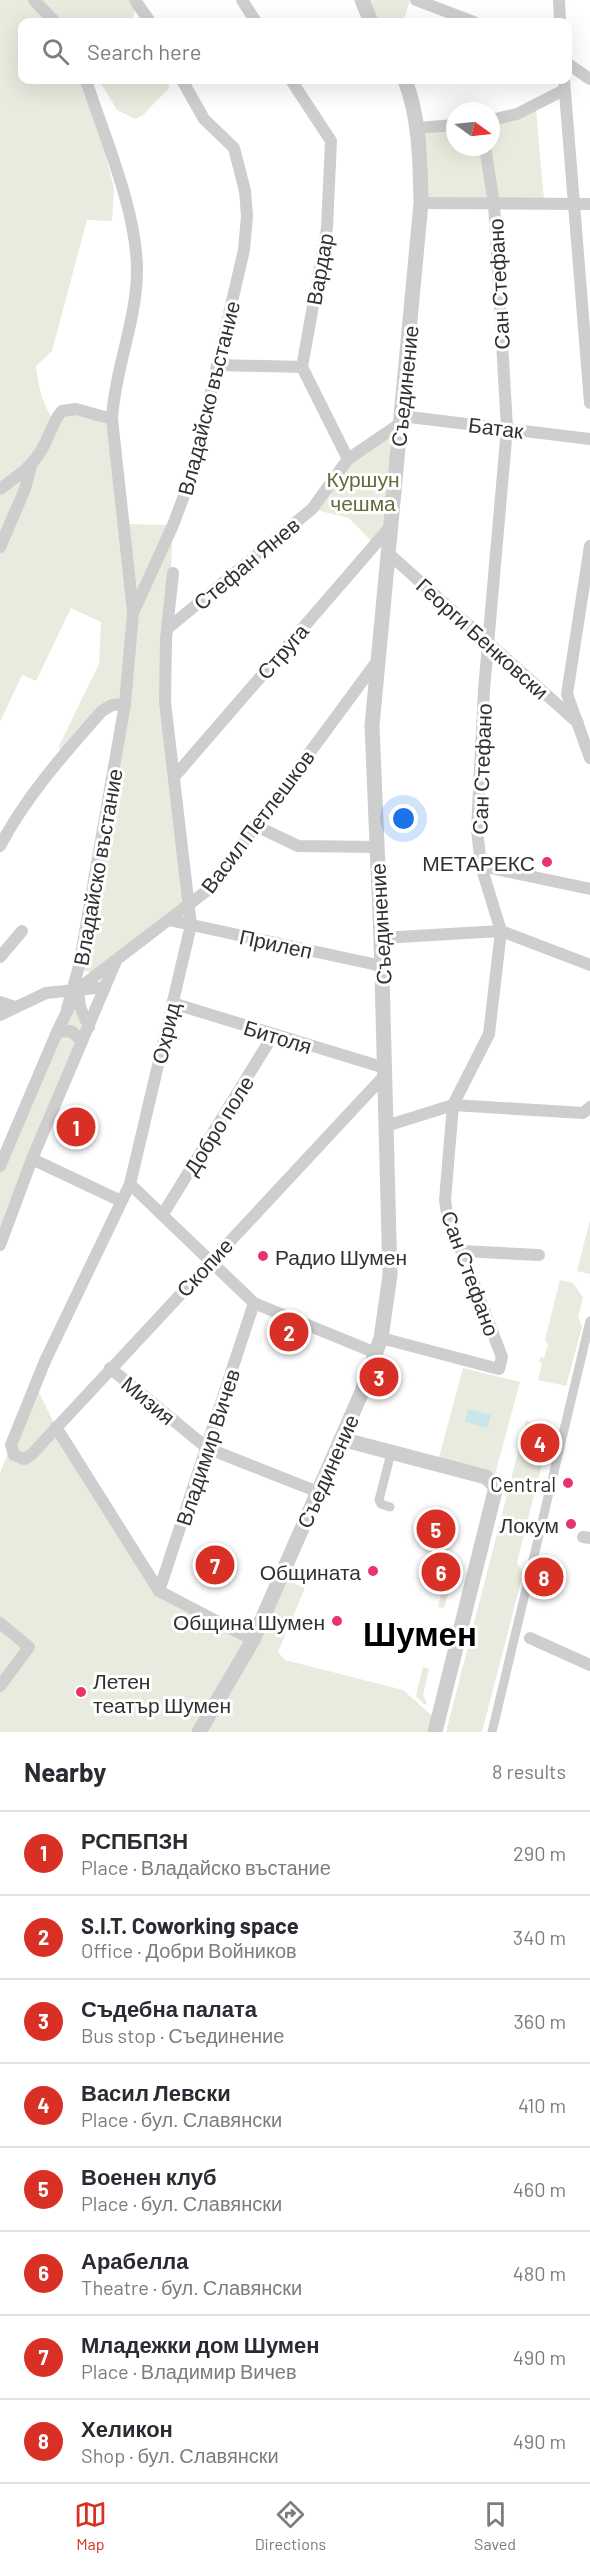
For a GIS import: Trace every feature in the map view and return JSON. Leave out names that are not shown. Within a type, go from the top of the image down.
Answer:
[{"type":"street","points":[[34,0],[51,18]]},
{"type":"street","points":[[135,0],[147,18]]},
{"type":"street","points":[[242,0],[253,18]]},
{"type":"street","points":[[362,0],[369,18]]},
{"type":"street","points":[[416,0],[463,18]]},
{"type":"street","points":[[559,0],[560,18]]},
{"type":"street","points":[[572,67],[590,79]]},
{"type":"street","points":[[87,84],[134,233],[137,269],[135,299],[113,398],[112,418],[133,612]]},
{"type":"street","name":"Владайско въстание","points":[[1,1162],[76,989],[125,704],[133,612],[173,525],[191,477],[219,365],[244,250],[247,216],[245,191],[234,148],[204,119],[184,84]]},
{"type":"street","name":"Вардар","points":[[294,84],[331,141],[327,228],[302,367]]},
{"type":"street","name":"Съединение","points":[[199,1732],[253,1640],[341,1439],[381,1338],[390,1275],[382,966],[372,726],[421,203],[417,128],[406,84]]},
{"type":"street","points":[[500,118],[517,114],[564,85],[590,403]]},
{"type":"street","points":[[417,128],[446,126]]},
{"type":"street","name":"Сан Стефано","points":[[381,1338],[499,1369],[502,1357],[447,1214],[445,1200],[453,1105],[489,1034],[501,931],[481,866],[477,791],[507,428],[494,204],[486,156]]},
{"type":"street","points":[[421,203],[590,204]]},
{"type":"street","points":[[219,365],[302,367],[348,459]]},
{"type":"street","points":[[0,489],[31,466],[43,449],[54,420],[62,411],[76,409],[112,418]]},
{"type":"street","name":"Батак","points":[[401,420],[507,428],[590,439]]},
{"type":"street","name":"Стефан Янев","points":[[167,629],[312,509],[348,459],[401,420]]},
{"type":"street","points":[[0,547],[25,489],[31,466]]},
{"type":"street","name":"Струга","points":[[174,777],[391,526]]},
{"type":"street","points":[[590,546],[567,694],[590,759]]},
{"type":"street","name":"Георги Бенковски","points":[[388,553],[578,723]]},
{"type":"street","name":"Охрид","points":[[24,1459],[14,1455],[11,1445],[45,1361],[130,1184],[190,925],[165,702],[167,629],[173,573]]},
{"type":"street","name":"Васил Петлешков","points":[[112,964],[148,933],[189,906],[209,889],[378,660]]},
{"type":"street","points":[[0,846],[19,811],[41,781],[102,711],[112,705],[125,704]]},
{"type":"street","points":[[254,825],[298,846],[376,848]]},
{"type":"street","points":[[481,866],[590,889]]},
{"type":"street","name":"Прилеп","points":[[169,920],[382,966]]},
{"type":"street","points":[[0,957],[22,931]]},
{"type":"street","points":[[381,938],[501,931],[590,965]]},
{"type":"street","points":[[81,955],[91,966],[112,964]]},
{"type":"street","name":"Владайско въстание","points":[[76,989],[112,964]]},
{"type":"street","name":"Владайско въстание","points":[[0,1245],[32,1159],[89,1027],[112,964]]},
{"type":"street","points":[[0,1015],[46,993],[105,987]]},
{"type":"street","name":"Владайско въстание","points":[[76,989],[80,1007],[89,1027]]},
{"type":"street","points":[[0,1002],[15,1007]]},
{"type":"street","name":"Битоля","points":[[172,1003],[385,1071]]},
{"type":"street","points":[[57,1032],[71,1030],[82,1041]]},
{"type":"street","name":"Добро поле","points":[[163,1214],[273,1035]]},
{"type":"street","name":"Скопие","points":[[24,1459],[31,1455],[385,1071]]},
{"type":"street","points":[[386,1126],[453,1105],[583,1113],[590,1108]]},
{"type":"street","points":[[32,1159],[121,1201]]},
{"type":"street","points":[[130,1184],[254,1303],[376,1353]]},
{"type":"street","points":[[462,1251],[539,1255]]},
{"type":"street","name":"Владимир Вичев","points":[[159,1591],[254,1303]]},
{"type":"street","points":[[492,1732],[590,1320]]},
{"type":"street","name":"Мизия","points":[[111,1368],[207,1448],[318,1492]]},
{"type":"street","points":[[56,1427],[159,1591],[253,1640]]},
{"type":"street","points":[[341,1439],[486,1477],[494,1483],[496,1496],[435,1732]]},
{"type":"street","points":[[390,1507],[381,1504],[379,1500],[391,1453]]},
{"type":"street","points":[[0,1623],[29,1647],[0,1686]]},
{"type":"street","points":[[530,1638],[590,1665]]},
{"type":"green space","points":[[0,0],[135,0],[138,3],[132,18],[18,18],[18,84],[87,84],[114,188],[112,221],[87,220],[52,351],[36,366],[42,396],[47,410],[56,423],[65,413],[77,413],[107,424],[124,524],[173,525],[165,702],[189,906],[95,973],[85,971],[79,966],[125,704],[112,705],[63,759],[59,746],[99,664],[101,622],[71,608],[36,681],[22,675],[0,722]]},
{"type":"green space","points":[[362,0],[410,0],[404,18],[369,18]]},
{"type":"green space","points":[[101,84],[168,84],[169,88],[143,115],[135,119],[117,110]]},
{"type":"green space","points":[[536,109],[544,200],[424,200],[419,134],[446,132],[446,156],[500,156],[500,122]]},
{"type":"green space","name":"Куршун чешма","points":[[401,423],[391,526],[374,544],[349,518],[312,509],[334,476]]},
{"type":"green space","points":[[68,1010],[81,1014],[82,1037],[0,1245],[0,1166]]},
{"type":"green space","points":[[590,1220],[590,1274],[577,1271]]},
{"type":"green space","points":[[560,1280],[573,1283],[583,1298],[578,1317],[582,1327],[566,1386],[538,1380],[542,1364],[539,1362],[541,1357],[544,1358],[548,1345],[545,1340]]},
{"type":"green space","points":[[463,1368],[520,1382],[494,1478],[437,1465]]},
{"type":"green space","points":[[35,1385],[56,1427],[159,1591],[253,1640],[280,1577],[305,1588],[278,1652],[285,1660],[403,1690],[438,1721],[435,1732],[0,1732],[0,1686],[5,1680],[0,1675],[0,1473]]},
{"type":"green space","points":[[526,1421],[556,1428],[550,1433],[517,1562],[523,1574],[482,1732],[446,1732]]},
{"type":"green space","points":[[443,1586],[450,1588],[444,1608],[438,1607]]},
{"type":"green space","points":[[423,1667],[429,1669],[423,1695],[427,1703],[425,1705],[416,1696]]},
{"type":"water","points":[[468,1409],[491,1415],[487,1428],[465,1422]]},
{"type":"place","name":"МЕТАРЕКС","points":[[547,862]]},
{"type":"place","name":"РСПБПЗН","points":[[76,1127]]},
{"type":"place","name":"Радио Шумен","points":[[263,1256]]},
{"type":"place","name":"S.I.T. Coworking space","points":[[289,1332]]},
{"type":"place","name":"Съдебна палата","points":[[379,1377]]},
{"type":"place","name":"Васил Левски","points":[[540,1443]]},
{"type":"place","name":"Central","points":[[568,1483]]},
{"type":"place","name":"Локум","points":[[571,1524]]},
{"type":"place","name":"Военен клуб","points":[[436,1529]]},
{"type":"place","name":"Младежки дом Шумен","points":[[215,1565]]},
{"type":"place","name":"Общината","points":[[373,1571]]},
{"type":"place","name":"Арабелла","points":[[441,1572]]},
{"type":"place","name":"Хеликон","points":[[544,1577]]},
{"type":"place","name":"Община Шумен","points":[[337,1621]]},
{"type":"place","name":"Летен театър Шумен","points":[[81,1692]]},
{"type":"district","name":"Шумен","points":[[420,1633]]}]
